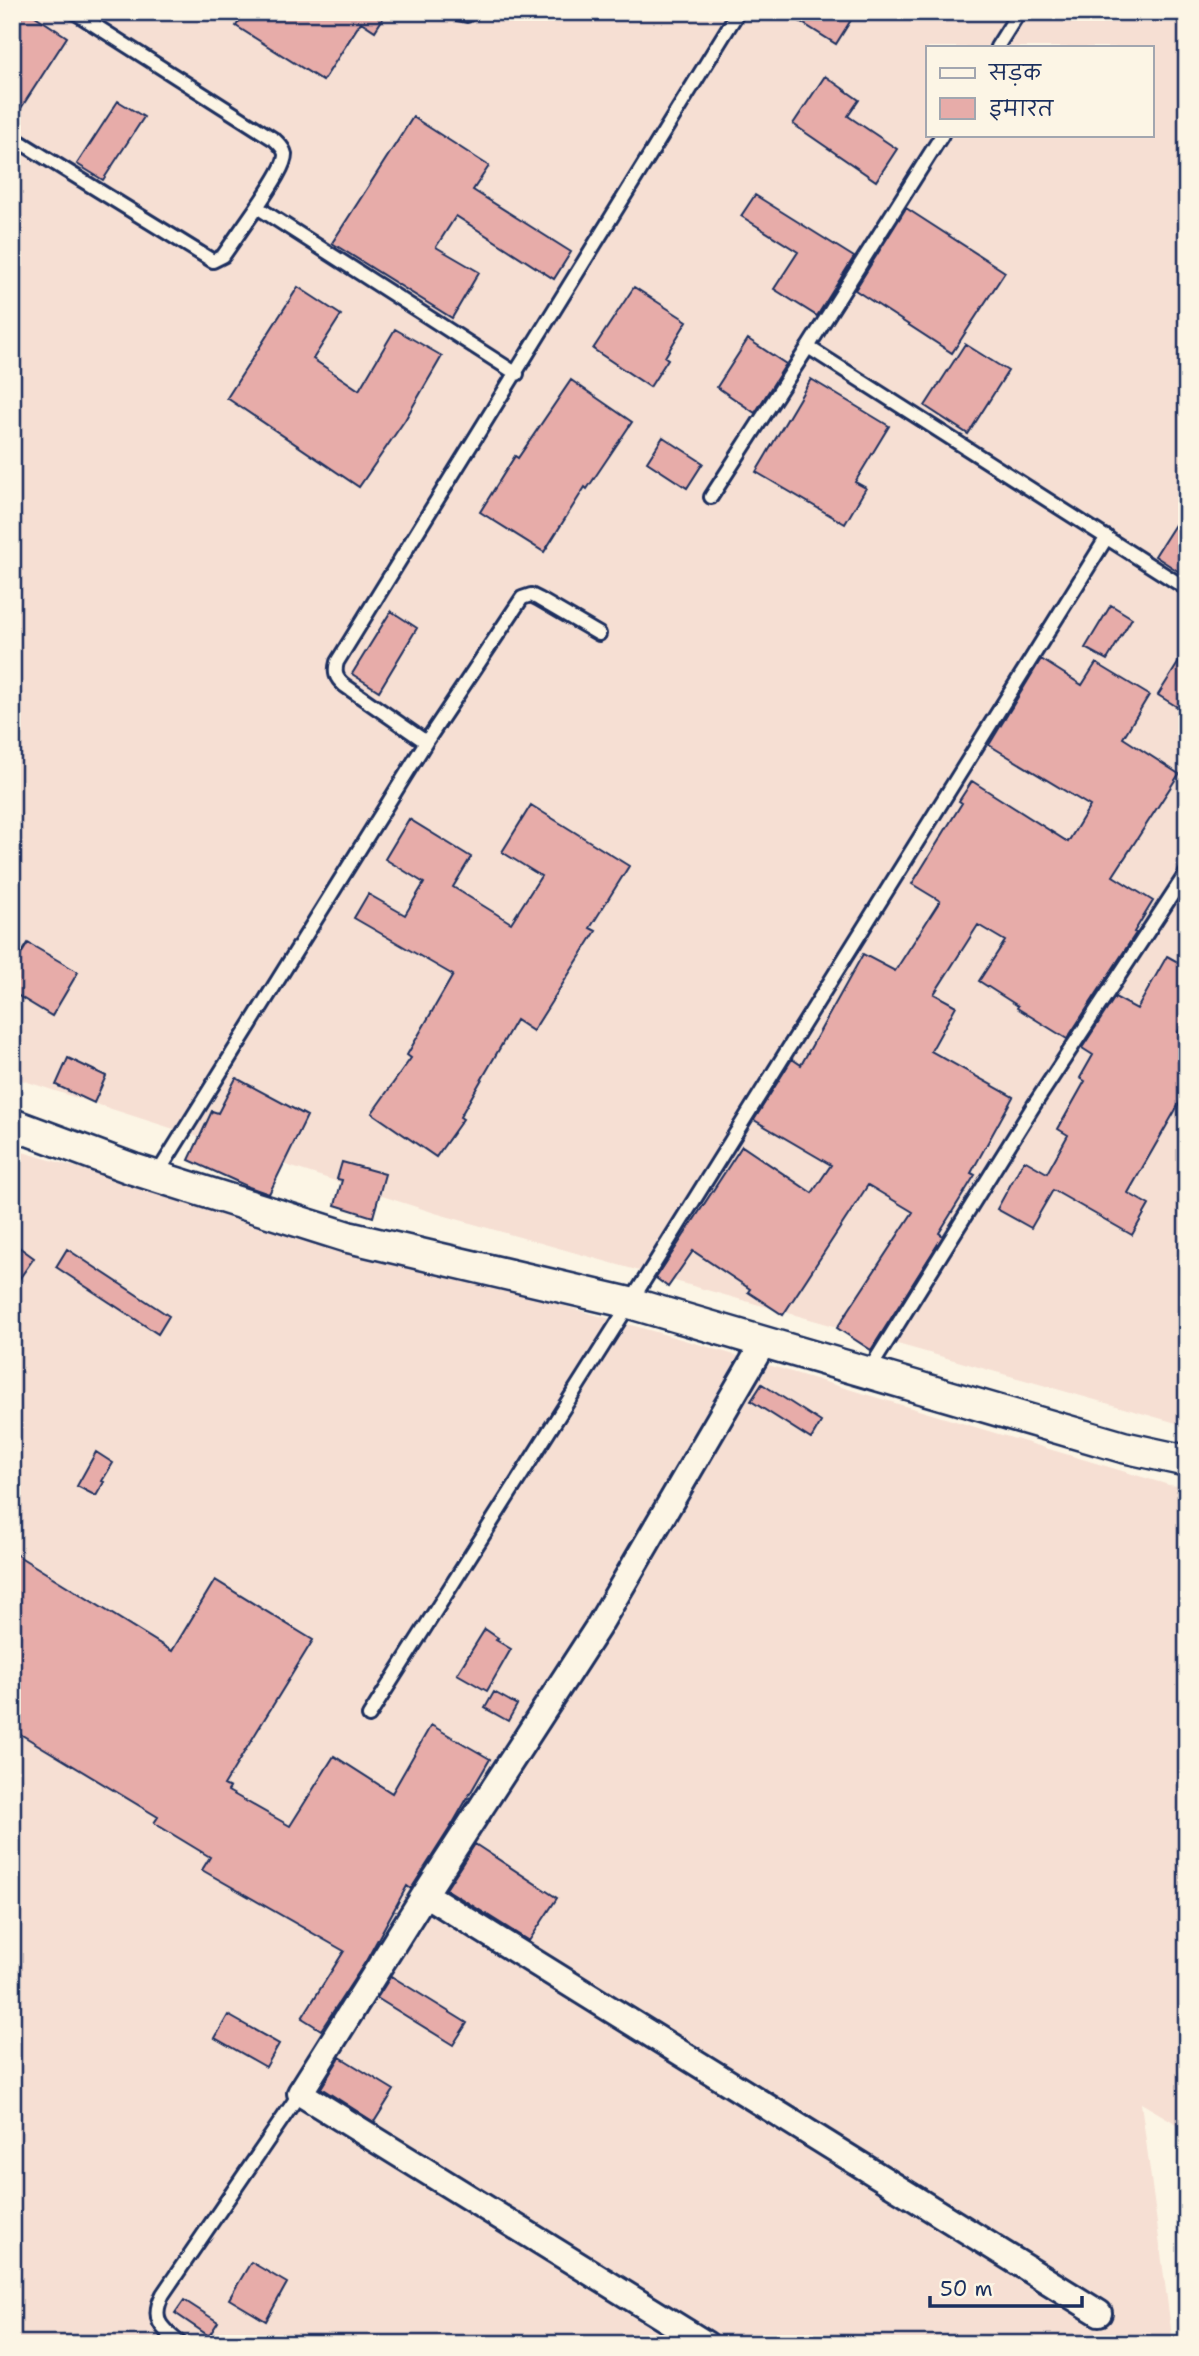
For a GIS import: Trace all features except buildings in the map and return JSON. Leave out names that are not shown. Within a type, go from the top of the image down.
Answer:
[{"type":"street","points":[[12,1124],[156,1177],[348,1237],[630,1303],[1123,1447],[1187,1461]]},
{"type":"street","points":[[706,2344],[300,2094],[425,1894],[598,1627],[764,1342]]},
{"type":"street","points":[[425,1894],[1099,2313]]},
{"type":"lane","points":[[12,137],[213,261],[223,256],[283,164],[285,155],[275,140],[74,12]]},
{"type":"lane","points":[[452,12],[467,15],[470,12]]},
{"type":"lane","points":[[426,742],[337,679],[337,662],[738,12]]},
{"type":"lane","points":[[998,46],[1020,12]]},
{"type":"lane","points":[[712,497],[941,136]]},
{"type":"lane","points":[[257,207],[517,374]]},
{"type":"lane","points":[[808,347],[1187,589]]},
{"type":"lane","points":[[369,1716],[630,1303],[1107,537]]},
{"type":"lane","points":[[156,1177],[426,742],[522,598],[531,595],[539,598],[599,634]]},
{"type":"lane","points":[[868,1372],[1034,1105],[1187,872]]},
{"type":"lane","points":[[181,2344],[167,2333],[158,2320],[156,2308],[300,2094]]},
{"type":"shaded area","points":[[12,12],[1187,12],[1187,1426],[435,1213],[12,1077]]},
{"type":"shaded area","points":[[12,1149],[698,1344],[1169,1485],[1187,1487],[1187,2130],[1141,2103],[1173,2344],[12,2344]]}]
